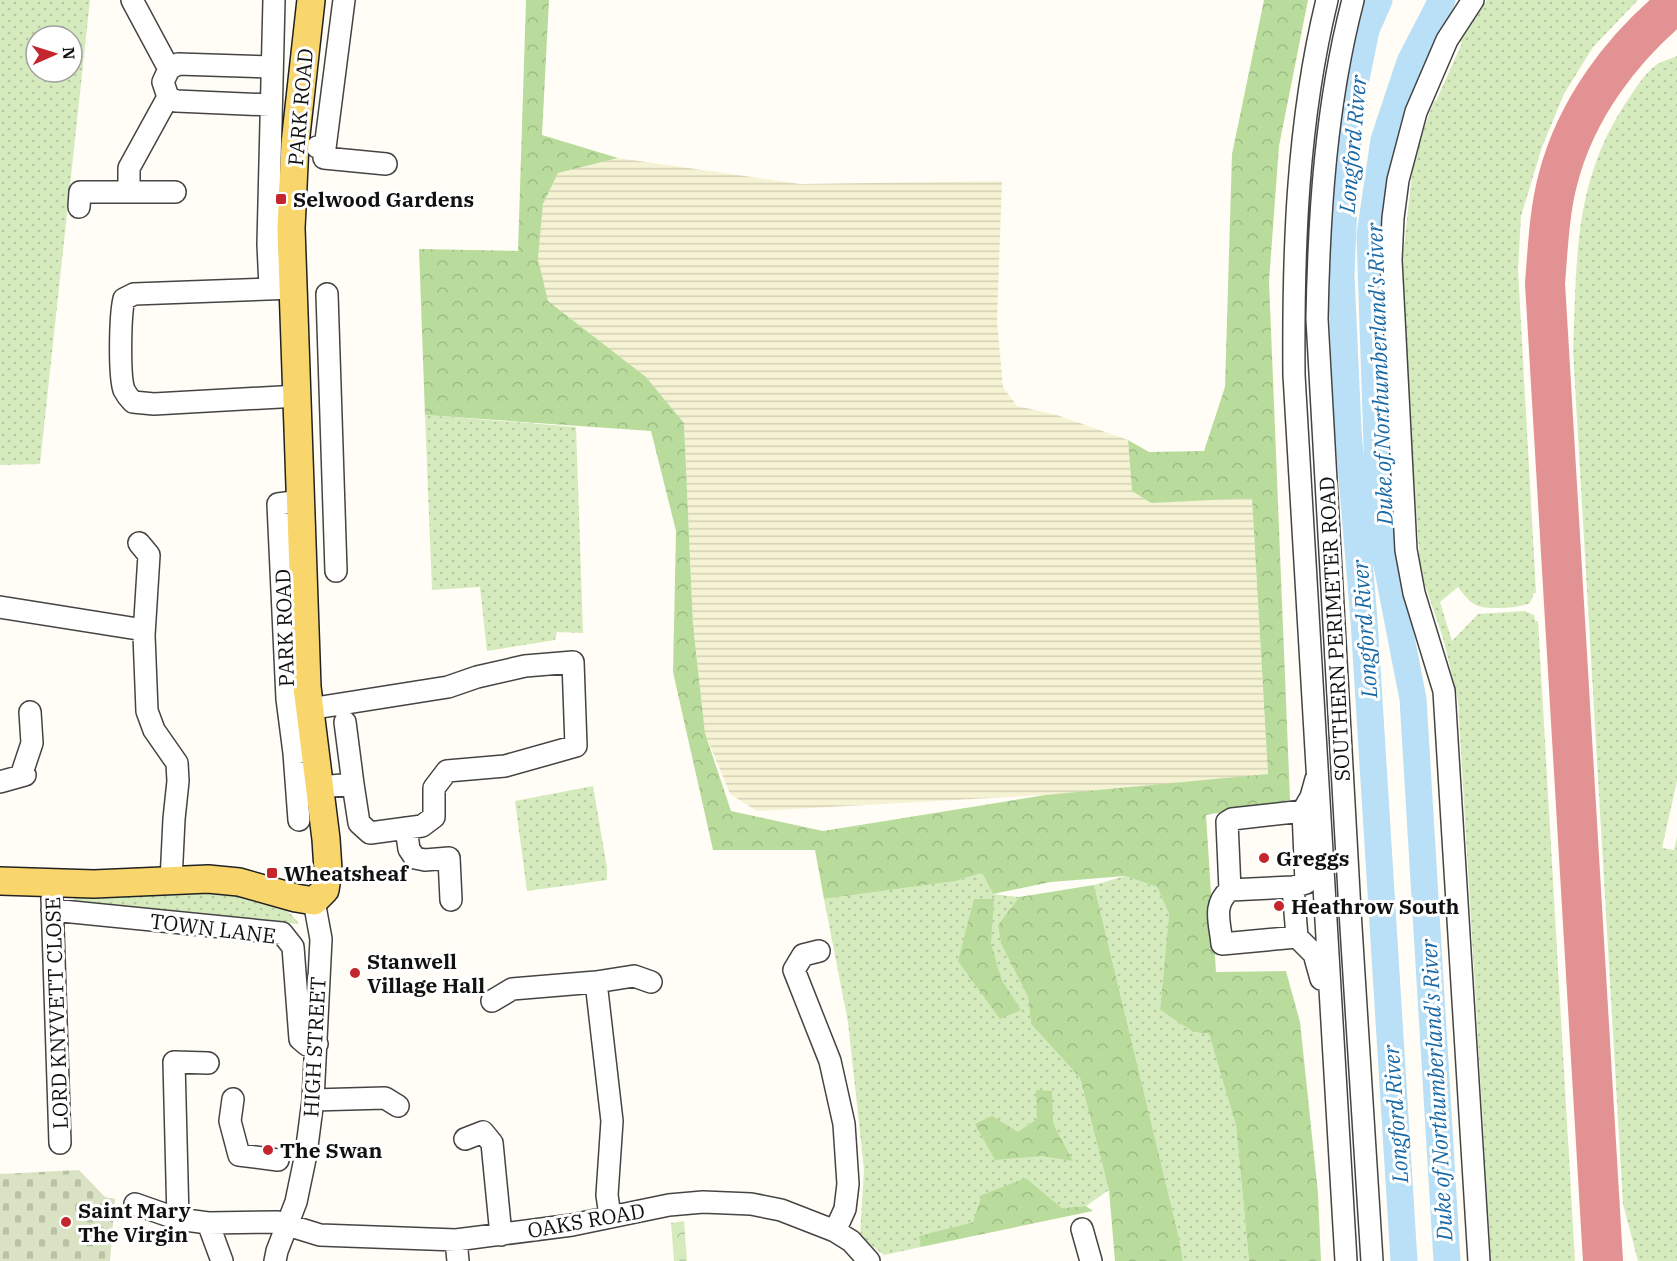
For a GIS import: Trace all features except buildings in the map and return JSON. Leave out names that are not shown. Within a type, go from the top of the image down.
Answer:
[{"type":"main road","name":"PARK ROAD","points":[[311,0],[295,144],[291,228],[282,288],[295,323],[301,541],[309,709],[304,752],[320,787],[328,870],[325,890],[314,901]]},
{"type":"main road","name":"TOWN LANE","points":[[0,881],[94,884],[208,879],[239,882],[314,901]]},
{"type":"street","points":[[132,0],[169,69]]},
{"type":"street","points":[[274,0],[268,244],[282,288],[147,292],[134,294],[124,299],[121,310],[124,390],[133,402],[154,404],[298,396]]},
{"type":"street","points":[[345,0],[324,158],[387,164]]},
{"type":"street","name":"SOUTHERN PERIMETER ROAD","points":[[1326,0],[1318,34],[1301,158],[1293,292],[1294,375],[1346,1261]]},
{"type":"street","name":"SOUTHERN PERIMETER ROAD","points":[[1353,0],[1346,28],[1324,166],[1318,237],[1317,320],[1349,899],[1372,1261]]},
{"type":"street","points":[[1473,0],[1447,40],[1416,112],[1398,180],[1391,261],[1406,550],[1414,593],[1444,691],[1479,1261]]},
{"type":"street","points":[[272,67],[178,64],[169,69],[163,82],[168,97],[176,101],[271,97],[300,90]]},
{"type":"street","points":[[129,192],[129,168],[168,97]]},
{"type":"street","points":[[295,144],[325,148]]},
{"type":"street","points":[[79,207],[80,192],[175,192]]},
{"type":"street","points":[[327,294],[336,571]]},
{"type":"street","points":[[295,323],[328,322]]},
{"type":"street","name":"PARK ROAD","points":[[301,501],[278,504],[287,699],[304,752]]},
{"type":"street","name":"PARK ROAD","points":[[301,541],[335,538]]},
{"type":"street","points":[[139,543],[148,555],[144,630],[147,711],[154,730],[177,763],[178,781],[171,881]]},
{"type":"street","points":[[0,607],[144,630]]},
{"type":"street","points":[[309,709],[448,687],[477,677],[525,666],[573,662],[576,746],[505,766],[447,771],[434,788],[434,817],[422,826],[370,833],[359,823],[345,722]]},
{"type":"street","points":[[0,782],[23,776],[32,743],[30,712]]},
{"type":"street","points":[[299,820],[304,752]]},
{"type":"street","points":[[1297,937],[1222,944],[1218,904],[1222,896],[1230,890],[1293,887],[1306,883],[1303,811],[1311,797],[1318,770]]},
{"type":"street","points":[[320,787],[353,784]]},
{"type":"street","points":[[1230,890],[1227,822],[1232,819],[1303,811]]},
{"type":"street","points":[[406,828],[409,849],[415,858],[425,860],[448,858],[451,900]]},
{"type":"street","name":"LORD KNYVETT CLOSE","points":[[52,883],[60,1143]]},
{"type":"street","points":[[1293,887],[1297,937],[1314,954],[1320,974],[1334,1068]]},
{"type":"street","name":"HIGH STREET","points":[[275,1261],[296,1202],[292,1161],[313,1100],[321,939],[314,901]]},
{"type":"street","name":"TOWN LANE","points":[[52,910],[282,933],[293,947],[300,1039],[307,1045],[317,1044]]},
{"type":"street","points":[[819,951],[803,955],[794,970],[830,1061],[844,1124],[849,1184],[845,1209],[835,1231]]},
{"type":"street","points":[[492,1001],[512,989],[596,982],[634,976],[651,982]]},
{"type":"street","points":[[596,982],[612,1120],[607,1194],[610,1216]]},
{"type":"street","points":[[178,1220],[174,1062],[208,1063]]},
{"type":"street","points":[[313,1100],[385,1098],[398,1106]]},
{"type":"street","points":[[233,1099],[230,1121],[240,1155],[292,1161]]},
{"type":"street","points":[[465,1139],[483,1132],[492,1143],[501,1235]]},
{"type":"street","name":"OAKS ROAD","points":[[135,1204],[178,1220],[208,1223],[278,1222],[320,1235],[456,1240],[572,1225],[669,1205],[703,1202],[751,1204],[781,1210],[835,1231],[851,1241],[869,1261]]},
{"type":"street","points":[[208,1223],[222,1261]]},
{"type":"street","points":[[1082,1229],[1091,1261]]},
{"type":"street","points":[[456,1240],[458,1261]]},
{"type":"shaded area","points":[[618,158],[800,184],[1002,181],[997,321],[1003,387],[1017,406],[1057,415],[1128,440],[1132,491],[1151,503],[1252,497],[1268,775],[1045,795],[757,811],[730,794],[705,733],[693,625],[684,423],[646,377],[548,301],[538,259],[543,204],[558,173]]},
{"type":"green space","points":[[0,0],[90,0],[84,56],[84,24],[24,24],[24,84],[81,84],[40,464],[0,465]]},
{"type":"green space","points":[[526,0],[549,0],[542,135],[618,158],[558,173],[543,204],[538,259],[548,301],[646,377],[684,423],[693,625],[705,733],[731,811],[823,831],[1045,795],[1268,774],[1252,498],[1151,503],[1132,491],[1128,440],[1149,452],[1204,451],[1225,387],[1232,154],[1264,0],[1308,0],[1279,146],[1269,281],[1290,800],[1206,815],[1216,972],[1286,971],[1300,1022],[1318,1193],[1321,1261],[1249,1261],[1236,1126],[1209,1034],[1193,1032],[1160,1010],[1169,914],[1157,887],[1125,876],[1051,882],[993,894],[982,873],[956,881],[824,899],[815,850],[713,850],[673,672],[676,531],[651,431],[425,415],[419,249],[518,251]]},
{"type":"green space","points":[[1487,0],[1638,0],[1593,47],[1564,94],[1542,147],[1521,216],[1518,270],[1536,593],[1530,603],[1525,605],[1486,608],[1472,603],[1458,587],[1440,602],[1452,641],[1478,614],[1525,611],[1534,615],[1535,621],[1538,621],[1575,1261],[1491,1261],[1458,700],[1443,638],[1425,585],[1420,562],[1410,428],[1402,265],[1414,156],[1434,101],[1436,101],[1462,43],[1460,41]]},
{"type":"green space","points":[[1677,56],[1677,781],[1662,848],[1674,850],[1677,837],[1677,1261],[1638,1261],[1623,1204],[1573,351],[1577,254],[1587,193],[1596,164],[1608,134],[1639,83],[1656,65]]},
{"type":"green space","points":[[425,415],[576,427],[583,633],[557,632],[555,640],[487,651],[480,587],[432,590]]},
{"type":"green space","points":[[593,786],[607,880],[527,891],[515,801]]},
{"type":"green space","points":[[982,873],[993,894],[1019,897],[998,925],[1001,944],[1028,997],[1031,1024],[1080,1078],[1109,1190],[1086,1206],[1062,1208],[1026,1178],[973,1222],[920,1236],[921,1247],[884,1255],[860,1237],[864,1169],[848,1022],[824,899],[956,881]]},
{"type":"green space","points":[[1125,876],[1157,887],[1169,914],[1160,1010],[1193,1032],[1209,1034],[1236,1126],[1249,1261],[1183,1261],[1094,885]]},
{"type":"green space","points":[[1094,885],[1183,1261],[1115,1261],[1109,1190],[1080,1078],[1031,1024],[1028,997],[1001,944],[998,925],[1019,897]]},
{"type":"green space","points":[[222,890],[275,904],[284,909],[299,924],[74,906],[74,896]]},
{"type":"green space","points":[[974,899],[994,899],[991,943],[1001,979],[1021,1010],[1000,1019],[958,961]]},
{"type":"green space","points":[[1036,1090],[1052,1091],[1053,1124],[1073,1161],[1041,1156],[995,1160],[975,1124],[992,1116],[1018,1132],[1037,1119]]},
{"type":"green space","points":[[79,1170],[105,1197],[115,1199],[110,1261],[0,1261],[0,1174]]},
{"type":"green space","points":[[1026,1178],[1062,1208],[1086,1206],[1093,1211],[921,1247],[919,1236],[973,1222],[982,1195]]},
{"type":"green space","points":[[684,1221],[687,1261],[674,1261],[671,1223]]},
{"type":"waterway","name":"Longford River","points":[[1379,0],[1366,30],[1351,103],[1341,276],[1348,430],[1364,620],[1404,1261]]},
{"type":"waterway","name":"Duke of Northumberland's River","points":[[1442,0],[1410,62],[1384,140],[1370,235],[1379,504],[1385,555],[1413,699],[1447,1261]]},
{"type":"taxiway","points":[[1603,1261],[1545,283],[1555,192],[1576,128],[1589,104],[1620,60],[1677,3]]},
{"type":"place","name":"Selwood Gardens","points":[[281,199]]},
{"type":"place","name":"Greggs","points":[[1264,858]]},
{"type":"place","name":"Wheatsheaf","points":[[272,873]]},
{"type":"place","name":"Heathrow South","points":[[1279,906]]},
{"type":"place","name":"Stanwell Village Hall","points":[[355,973]]},
{"type":"place","name":"The Swan","points":[[268,1150]]},
{"type":"place","name":"Saint Mary The Virgin","points":[[66,1222]]}]
